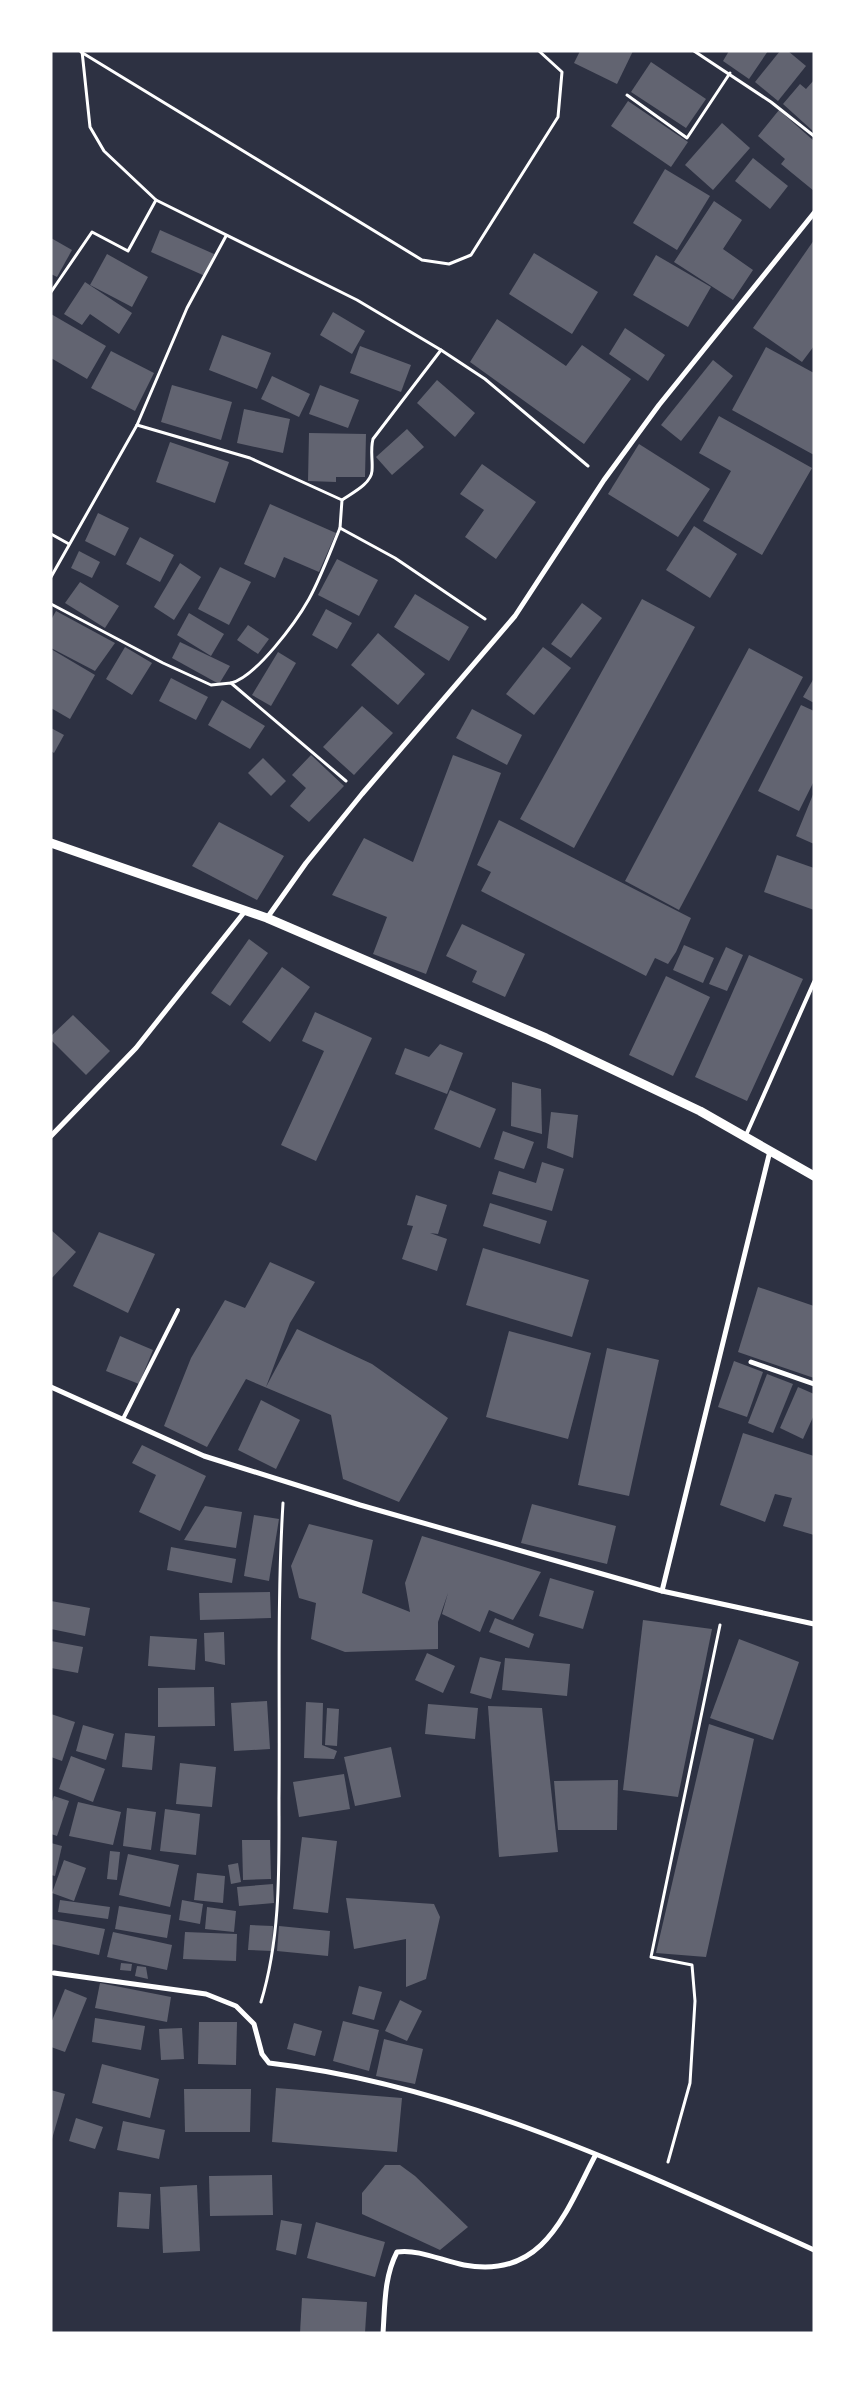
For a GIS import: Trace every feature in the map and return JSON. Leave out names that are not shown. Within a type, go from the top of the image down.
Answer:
[{"type":"street","points":[[267,918],[306,863],[362,794],[515,616],[604,480],[659,405],[814,213]]},
{"type":"street","points":[[51,843],[267,918],[546,1038],[700,1111],[814,1176]]},
{"type":"street","points":[[51,1136],[136,1048],[246,910]]},
{"type":"street","points":[[662,1591],[770,1151]]},
{"type":"street","points":[[751,1362],[814,1384]]},
{"type":"street","points":[[51,1386],[204,1456],[360,1505],[662,1591],[814,1624]]},
{"type":"street","points":[[54,1973],[206,1994],[236,2006],[254,2024],[262,2054],[269,2063],[318,2069],[431,2095],[662,2182],[814,2250]]},
{"type":"street","points":[[384,2333],[386,2286],[390,2266],[397,2252],[409,2251],[464,2265],[486,2268],[502,2267],[518,2261],[543,2245],[561,2222],[595,2156]]},
{"type":"lane","points":[[745,1137],[814,982]]},
{"type":"lane","points":[[123,1419],[178,1310]]},
{"type":"path","points":[[81,52],[422,260],[449,264],[471,255],[558,117],[562,72],[539,51]]},
{"type":"path","points":[[694,51],[730,73],[814,136]]},
{"type":"path","points":[[81,52],[90,127],[104,152],[156,200],[357,300],[441,350],[485,379],[604,480]]},
{"type":"path","points":[[627,95],[688,138],[730,73]]},
{"type":"path","points":[[51,292],[92,232],[128,251],[156,200]]},
{"type":"path","points":[[51,577],[136,425],[187,308],[226,236]]},
{"type":"path","points":[[342,500],[366,484],[372,473],[370,450],[373,439],[441,350]]},
{"type":"path","points":[[136,425],[250,458],[342,500]]},
{"type":"path","points":[[51,604],[163,663],[211,685],[231,683],[245,677],[283,636],[308,600],[340,528],[342,500]]},
{"type":"path","points":[[340,528],[395,558],[502,630]]},
{"type":"path","points":[[51,534],[69,544]]},
{"type":"path","points":[[231,683],[362,794]]},
{"type":"path","points":[[254,2024],[271,1970],[275,1940],[279,1868],[281,1627],[279,1571],[285,1480]]},
{"type":"path","points":[[662,2182],[690,2083],[695,2001],[692,1965],[651,1957],[724,1605]]},
{"type":"building","points":[[580,51],[633,51],[617,84],[574,63]]},
{"type":"building","points":[[729,51],[768,51],[749,79],[723,61]]},
{"type":"building","points":[[780,51],[788,51],[806,66],[778,101],[755,82]]},
{"type":"building","points":[[651,62],[706,99],[686,128],[631,92]]},
{"type":"building","points":[[814,80],[814,132],[783,104],[800,84],[806,89]]},
{"type":"building","points":[[628,101],[688,142],[671,167],[611,126]]},
{"type":"building","points":[[779,110],[814,141],[814,191],[781,164],[785,159],[758,136]]},
{"type":"building","points":[[722,123],[750,148],[713,190],[685,165]]},
{"type":"building","points":[[753,158],[788,186],[770,209],[735,181]]},
{"type":"building","points":[[665,169],[710,196],[677,250],[633,223]]},
{"type":"building","points":[[714,201],[742,220],[723,249],[753,270],[733,300],[674,262]]},
{"type":"building","points":[[160,230],[214,254],[205,276],[151,252]]},
{"type":"building","points":[[51,238],[72,250],[57,277],[51,274]]},
{"type":"building","points":[[814,240],[814,346],[802,362],[753,328]]},
{"type":"building","points":[[534,253],[598,292],[572,334],[509,294]]},
{"type":"building","points":[[107,254],[148,277],[132,307],[90,285]]},
{"type":"building","points":[[656,255],[711,287],[688,327],[633,295]]},
{"type":"building","points":[[85,282],[132,313],[119,334],[90,314],[82,325],[64,314]]},
{"type":"building","points":[[333,312],[365,331],[352,354],[320,335]]},
{"type":"building","points":[[51,314],[106,346],[87,379],[51,358]]},
{"type":"building","points":[[497,319],[566,366],[582,345],[631,379],[584,444],[470,362]]},
{"type":"building","points":[[625,328],[665,355],[648,381],[609,354]]},
{"type":"building","points":[[222,335],[271,353],[257,389],[209,370]]},
{"type":"building","points":[[360,346],[411,365],[401,392],[350,373]]},
{"type":"building","points":[[766,347],[814,373],[814,455],[732,410]]},
{"type":"building","points":[[111,351],[154,373],[135,411],[91,388]]},
{"type":"building","points":[[713,360],[733,376],[681,441],[661,425]]},
{"type":"building","points":[[272,376],[310,394],[299,417],[261,399]]},
{"type":"building","points":[[437,380],[475,413],[455,437],[417,403]]},
{"type":"building","points":[[172,385],[232,402],[221,440],[161,422]]},
{"type":"building","points":[[320,385],[359,400],[348,428],[309,414]]},
{"type":"building","points":[[244,409],[290,419],[283,453],[237,443]]},
{"type":"building","points":[[719,416],[812,468],[762,555],[703,521],[731,471],[699,453]]},
{"type":"building","points":[[407,429],[424,447],[392,475],[376,457]]},
{"type":"building","points":[[309,433],[366,434],[365,477],[336,477],[336,482],[308,481]]},
{"type":"building","points":[[170,442],[229,462],[215,503],[156,482]]},
{"type":"building","points":[[639,444],[710,489],[678,537],[608,494]]},
{"type":"building","points":[[482,464],[536,502],[496,559],[465,537],[484,510],[460,494]]},
{"type":"building","points":[[270,504],[336,533],[319,572],[284,557],[275,578],[244,564]]},
{"type":"building","points":[[98,513],[129,528],[115,556],[85,541]]},
{"type":"building","points":[[694,526],[737,554],[710,598],[666,570]]},
{"type":"building","points":[[140,537],[174,555],[160,582],[126,564]]},
{"type":"building","points":[[79,551],[100,562],[92,578],[71,568]]},
{"type":"building","points":[[337,559],[378,580],[359,616],[318,595]]},
{"type":"building","points":[[180,563],[201,577],[174,620],[154,607]]},
{"type":"building","points":[[220,567],[251,582],[229,625],[198,609]]},
{"type":"building","points":[[80,582],[119,606],[105,628],[65,603]]},
{"type":"building","points":[[415,594],[469,627],[449,661],[394,627]]},
{"type":"building","points":[[642,599],[695,627],[574,848],[520,819]]},
{"type":"building","points":[[582,603],[602,618],[571,658],[551,644]]},
{"type":"building","points":[[326,609],[352,623],[337,649],[312,635]]},
{"type":"building","points":[[56,611],[115,643],[95,671],[51,648],[51,620]]},
{"type":"building","points":[[189,613],[224,634],[211,656],[177,635]]},
{"type":"building","points":[[248,625],[269,639],[258,654],[237,640]]},
{"type":"building","points":[[378,633],[425,674],[398,705],[351,665]]},
{"type":"building","points":[[180,642],[230,666],[219,684],[172,658]]},
{"type":"building","points":[[125,647],[152,663],[132,695],[106,679]]},
{"type":"building","points":[[543,647],[571,668],[534,715],[506,694]]},
{"type":"building","points":[[749,648],[803,677],[679,910],[625,881]]},
{"type":"building","points":[[51,649],[95,675],[70,719],[51,708]]},
{"type":"building","points":[[278,652],[296,663],[271,706],[252,695]]},
{"type":"building","points":[[171,678],[208,697],[196,720],[159,701]]},
{"type":"building","points":[[814,678],[814,703],[803,697]]},
{"type":"building","points":[[222,700],[265,726],[250,749],[208,725]]},
{"type":"building","points":[[801,705],[814,711],[814,781],[799,811],[758,791]]},
{"type":"building","points":[[362,706],[393,733],[354,775],[323,747]]},
{"type":"building","points":[[472,709],[522,735],[507,765],[456,738]]},
{"type":"building","points":[[51,728],[64,735],[54,753],[51,751]]},
{"type":"building","points":[[311,755],[344,786],[309,822],[290,806],[306,788],[292,775]]},
{"type":"building","points":[[453,755],[501,773],[426,974],[373,954],[387,917],[332,895],[364,838],[413,862]]},
{"type":"building","points":[[263,758],[286,781],[271,796],[248,773]]},
{"type":"building","points":[[814,792],[814,844],[796,836]]},
{"type":"building","points":[[499,820],[691,918],[676,952],[668,964],[655,958],[646,976],[481,891],[491,872],[477,865]]},
{"type":"building","points":[[219,822],[284,856],[257,900],[192,866]]},
{"type":"building","points":[[777,855],[814,868],[814,910],[764,892]]},
{"type":"building","points":[[462,924],[525,954],[505,997],[472,982],[477,971],[446,956]]},
{"type":"building","points":[[249,939],[268,953],[230,1006],[211,993]]},
{"type":"building","points":[[684,945],[714,958],[703,983],[673,970]]},
{"type":"building","points":[[726,947],[743,955],[727,991],[709,984]]},
{"type":"building","points":[[749,955],[803,979],[747,1101],[695,1077]]},
{"type":"building","points":[[282,967],[310,987],[270,1042],[242,1022]]},
{"type":"building","points":[[666,976],[710,997],[673,1076],[629,1055]]},
{"type":"building","points":[[315,1012],[372,1038],[316,1161],[281,1145],[324,1051],[302,1041]]},
{"type":"building","points":[[73,1015],[110,1051],[86,1075],[51,1040],[51,1036]]},
{"type":"building","points":[[440,1044],[463,1053],[447,1094],[395,1074],[405,1048],[429,1057]]},
{"type":"building","points":[[512,1082],[541,1089],[542,1134],[511,1126]]},
{"type":"building","points":[[450,1090],[496,1109],[480,1148],[434,1129]]},
{"type":"building","points":[[551,1112],[578,1115],[573,1158],[547,1148]]},
{"type":"building","points":[[503,1131],[534,1142],[524,1169],[494,1159]]},
{"type":"building","points":[[542,1162],[564,1169],[552,1211],[492,1194],[499,1171],[536,1183]]},
{"type":"building","points":[[416,1195],[447,1205],[438,1234],[430,1233],[447,1239],[437,1271],[402,1259],[413,1226],[407,1225]]},
{"type":"building","points":[[490,1203],[547,1221],[540,1244],[483,1226]]},
{"type":"building","points":[[51,1230],[76,1252],[51,1279]]},
{"type":"building","points":[[99,1232],[155,1254],[128,1313],[73,1286]]},
{"type":"building","points":[[483,1248],[589,1280],[572,1337],[466,1305]]},
{"type":"building","points":[[270,1262],[315,1282],[290,1323],[266,1387],[297,1329],[372,1364],[448,1418],[399,1502],[343,1479],[331,1415],[246,1379],[207,1447],[164,1426],[191,1358],[225,1300],[245,1308]]},
{"type":"building","points":[[758,1287],[814,1306],[814,1378],[738,1352]]},
{"type":"building","points":[[509,1331],[591,1353],[568,1439],[486,1417]]},
{"type":"building","points":[[120,1336],[153,1350],[139,1384],[106,1371]]},
{"type":"building","points":[[607,1348],[659,1360],[629,1496],[578,1485]]},
{"type":"building","points":[[734,1361],[763,1372],[747,1417],[718,1407]]},
{"type":"building","points":[[767,1374],[793,1384],[773,1433],[748,1423]]},
{"type":"building","points":[[798,1387],[814,1394],[814,1415],[803,1439],[780,1428]]},
{"type":"building","points":[[261,1400],[300,1420],[276,1469],[238,1450]]},
{"type":"building","points":[[743,1433],[814,1456],[814,1535],[783,1526],[792,1498],[775,1494],[765,1522],[720,1505]]},
{"type":"building","points":[[142,1445],[206,1476],[180,1531],[139,1512],[156,1475],[132,1463]]},
{"type":"building","points":[[532,1504],[616,1526],[607,1564],[521,1543]]},
{"type":"building","points":[[205,1506],[242,1512],[236,1548],[184,1540]]},
{"type":"building","points":[[254,1515],[279,1519],[269,1581],[244,1576]]},
{"type":"building","points":[[309,1524],[373,1540],[362,1593],[410,1612],[405,1583],[422,1536],[541,1572],[513,1620],[489,1610],[480,1632],[442,1614],[448,1593],[438,1622],[438,1649],[345,1652],[311,1639],[316,1603],[299,1598],[291,1566]]},
{"type":"building","points":[[171,1547],[236,1559],[232,1583],[167,1570]]},
{"type":"building","points":[[550,1578],[594,1591],[583,1629],[539,1616]]},
{"type":"building","points":[[270,1592],[271,1618],[200,1620],[199,1593]]},
{"type":"building","points":[[51,1601],[90,1608],[85,1636],[51,1629]]},
{"type":"building","points":[[495,1618],[534,1634],[529,1648],[489,1632]]},
{"type":"building","points":[[643,1620],[712,1629],[678,1797],[623,1790]]},
{"type":"building","points":[[224,1632],[225,1665],[205,1661],[204,1633]]},
{"type":"building","points":[[150,1636],[197,1639],[195,1670],[148,1666]]},
{"type":"building","points":[[739,1639],[799,1662],[773,1740],[710,1718]]},
{"type":"building","points":[[51,1641],[83,1647],[78,1673],[51,1668]]},
{"type":"building","points":[[427,1653],[455,1666],[443,1693],[415,1680]]},
{"type":"building","points":[[480,1657],[501,1662],[491,1699],[470,1693]]},
{"type":"building","points":[[505,1658],[570,1664],[567,1696],[502,1690]]},
{"type":"building","points":[[214,1687],[215,1726],[158,1727],[158,1688]]},
{"type":"building","points":[[267,1701],[270,1749],[234,1751],[231,1703]]},
{"type":"building","points":[[306,1702],[323,1703],[322,1745],[337,1751],[334,1759],[304,1758]]},
{"type":"building","points":[[428,1704],[478,1708],[475,1739],[425,1734]]},
{"type":"building","points":[[488,1706],[542,1708],[558,1852],[499,1857]]},
{"type":"building","points":[[327,1708],[339,1709],[337,1746],[325,1745]]},
{"type":"building","points":[[51,1714],[75,1722],[62,1761],[51,1757]]},
{"type":"building","points":[[709,1724],[754,1739],[706,1957],[656,1953]]},
{"type":"building","points":[[83,1725],[114,1734],[106,1760],[76,1751]]},
{"type":"building","points":[[125,1733],[155,1736],[152,1770],[122,1767]]},
{"type":"building","points":[[391,1747],[401,1797],[355,1806],[344,1757]]},
{"type":"building","points":[[71,1756],[105,1769],[93,1802],[59,1789]]},
{"type":"building","points":[[180,1763],[216,1767],[212,1807],[176,1804]]},
{"type":"building","points":[[344,1774],[350,1809],[299,1817],[293,1782]]},
{"type":"building","points":[[618,1780],[617,1830],[558,1830],[554,1781]]},
{"type":"building","points":[[54,1796],[69,1801],[57,1836],[51,1834],[51,1804]]},
{"type":"building","points":[[78,1802],[121,1812],[113,1845],[69,1836]]},
{"type":"building","points":[[127,1808],[156,1812],[151,1850],[123,1846]]},
{"type":"building","points":[[165,1809],[200,1814],[196,1855],[160,1851]]},
{"type":"building","points":[[302,1837],[337,1841],[328,1913],[293,1909]]},
{"type":"building","points":[[242,1840],[270,1840],[271,1879],[243,1880]]},
{"type":"building","points":[[51,1843],[62,1846],[55,1876],[51,1875]]},
{"type":"building","points":[[110,1851],[120,1852],[117,1880],[107,1879]]},
{"type":"building","points":[[128,1854],[179,1865],[170,1907],[119,1895]]},
{"type":"building","points":[[64,1860],[86,1868],[74,1901],[52,1893]]},
{"type":"building","points":[[238,1863],[241,1882],[231,1884],[228,1865]]},
{"type":"building","points":[[197,1873],[225,1876],[223,1903],[194,1900]]},
{"type":"building","points":[[273,1884],[274,1903],[239,1906],[237,1887]]},
{"type":"building","points":[[346,1898],[434,1904],[440,1917],[426,1979],[406,1987],[406,1939],[354,1949]]},
{"type":"building","points":[[60,1900],[110,1907],[108,1919],[58,1912]]},
{"type":"building","points":[[182,1900],[203,1904],[200,1924],[179,1920]]},
{"type":"building","points":[[119,1906],[171,1915],[167,1938],[115,1929]]},
{"type":"building","points":[[207,1907],[236,1911],[234,1932],[205,1929]]},
{"type":"building","points":[[51,1919],[105,1929],[99,1955],[51,1944]]},
{"type":"building","points":[[250,1925],[273,1926],[272,1951],[248,1950]]},
{"type":"building","points":[[279,1926],[330,1931],[328,1956],[277,1951]]},
{"type":"building","points":[[113,1932],[172,1945],[167,1970],[107,1957]]},
{"type":"building","points":[[185,1932],[237,1934],[236,1961],[183,1959]]},
{"type":"building","points":[[121,1963],[132,1964],[131,1971],[120,1970]]},
{"type":"building","points":[[137,1966],[146,1967],[148,1979],[135,1976]]},
{"type":"building","points":[[100,1983],[171,1997],[167,2022],[95,2008]]},
{"type":"building","points":[[359,1986],[382,1992],[374,2020],[352,2014]]},
{"type":"building","points":[[65,1989],[87,1998],[65,2052],[51,2047],[51,2023]]},
{"type":"building","points":[[400,2000],[422,2011],[407,2041],[385,2031]]},
{"type":"building","points":[[95,2018],[145,2026],[141,2050],[92,2042]]},
{"type":"building","points":[[343,2021],[379,2030],[369,2071],[333,2061]]},
{"type":"building","points":[[199,2022],[237,2022],[236,2065],[198,2064]]},
{"type":"building","points":[[294,2023],[322,2031],[315,2056],[287,2049]]},
{"type":"building","points":[[182,2028],[184,2059],[161,2060],[159,2029]]},
{"type":"building","points":[[384,2039],[423,2049],[415,2084],[376,2076]]},
{"type":"building","points":[[102,2064],[159,2079],[150,2118],[92,2103]]},
{"type":"building","points":[[276,2088],[402,2098],[397,2152],[272,2142]]},
{"type":"building","points":[[184,2089],[251,2089],[250,2132],[185,2132]]},
{"type":"building","points":[[51,2090],[65,2094],[52,2139],[51,2139]]},
{"type":"building","points":[[76,2118],[103,2127],[95,2149],[69,2141]]},
{"type":"building","points":[[123,2121],[165,2130],[159,2159],[117,2150]]},
{"type":"building","points":[[385,2165],[400,2165],[415,2176],[468,2227],[440,2250],[362,2214],[362,2193]]},
{"type":"building","points":[[272,2175],[273,2215],[210,2216],[209,2176]]},
{"type":"building","points":[[197,2185],[200,2251],[163,2253],[160,2187]]},
{"type":"building","points":[[119,2192],[151,2194],[149,2229],[117,2227]]},
{"type":"building","points":[[281,2220],[302,2224],[296,2255],[276,2250]]},
{"type":"building","points":[[316,2222],[385,2242],[375,2277],[307,2258]]},
{"type":"building","points":[[302,2298],[367,2302],[365,2333],[300,2333]]}]
